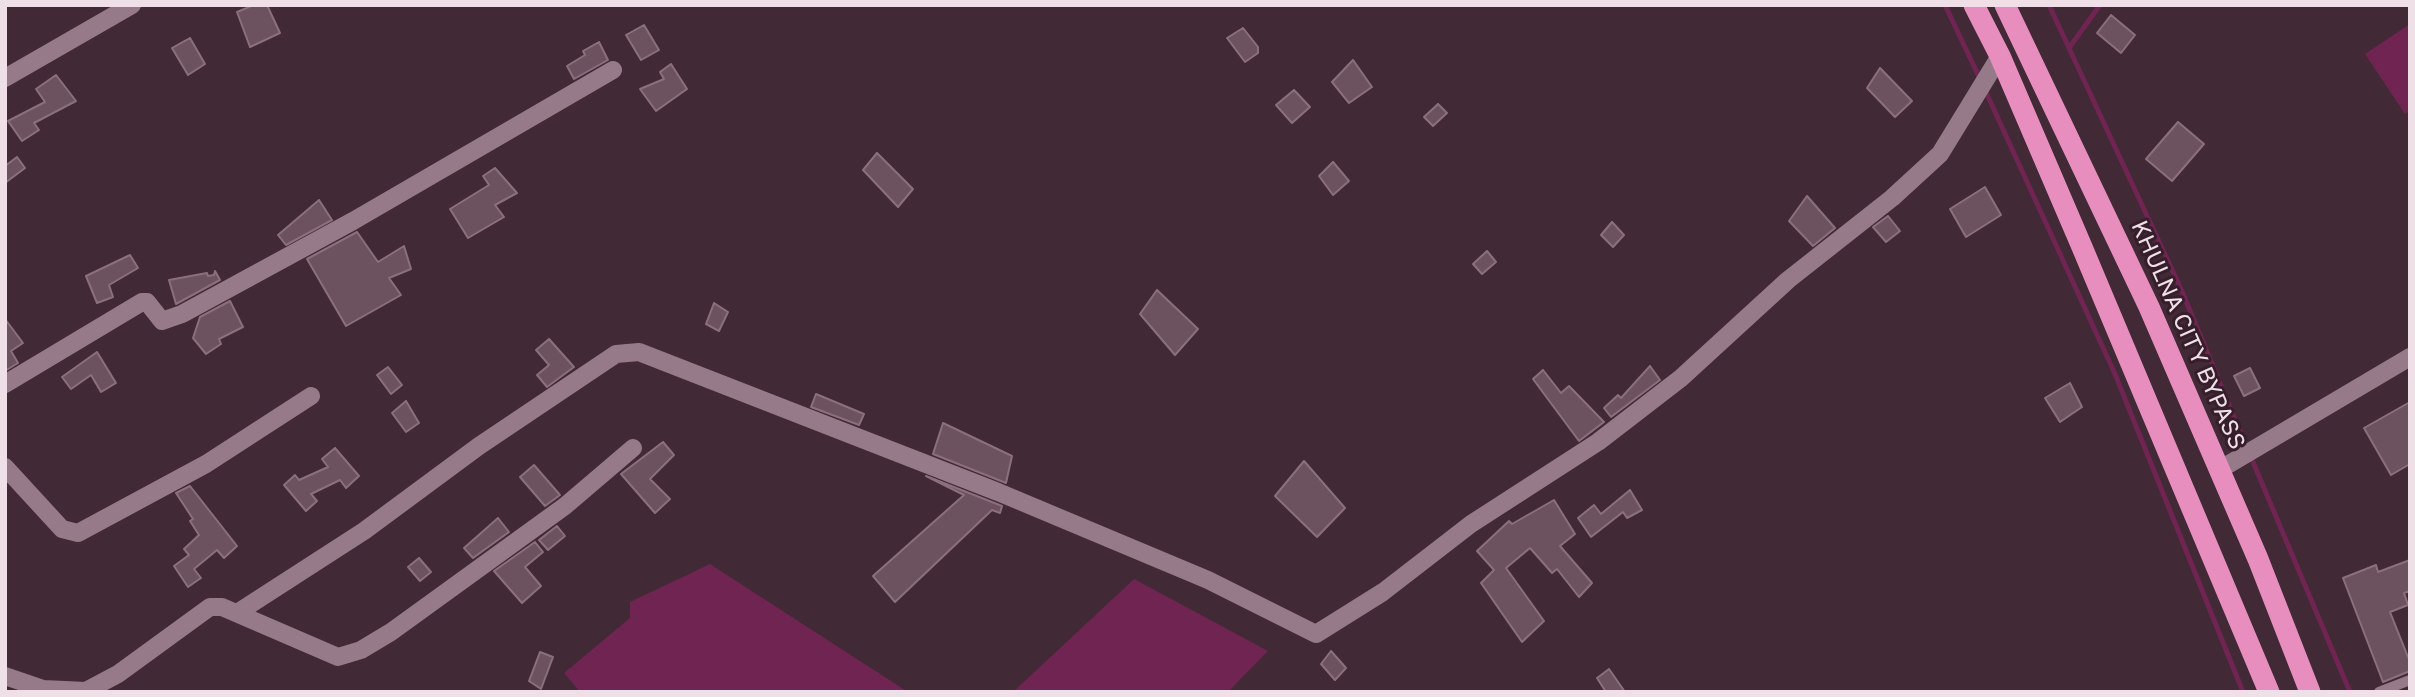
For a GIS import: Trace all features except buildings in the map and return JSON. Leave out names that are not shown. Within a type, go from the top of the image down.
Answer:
[{"type":"highway","points":[[1974,5],[2000,56],[2269,692]]},
{"type":"highway","name":"KHULNA CITY BYPASS","points":[[2005,5],[2149,307],[2310,692]]},
{"type":"street","points":[[5,78],[132,5]]},
{"type":"street","points":[[237,614],[364,531],[479,446],[616,354],[639,352],[1011,497],[1208,580],[1316,634],[1383,593],[1471,524],[1608,435],[1681,377],[1788,280],[1892,198],[1940,154],[2000,56]]},
{"type":"street","points":[[5,384],[142,302],[147,302],[162,321],[182,314],[353,221],[612,70]]},
{"type":"street","points":[[2219,470],[2410,357]]},
{"type":"street","points":[[5,467],[62,529],[78,533],[206,464],[311,396]]},
{"type":"street","points":[[5,676],[43,689],[86,691],[118,674],[210,607],[222,607],[338,656],[361,650],[391,632],[565,506],[633,448]]},
{"type":"lane","points":[[2379,692],[2410,680]]},
{"type":"shaded area","points":[[2410,24],[2410,111],[2405,114],[2365,54]]},
{"type":"shaded area","points":[[710,564],[908,692],[580,692],[564,673],[630,618],[630,602]]},
{"type":"shaded area","points":[[1134,579],[1268,651],[1228,692],[1013,692]]},
{"type":"waterway","points":[[1945,5],[1981,81]]},
{"type":"waterway","points":[[2049,5],[2181,289],[2244,441]]},
{"type":"waterway","points":[[2069,48],[2100,5]]},
{"type":"waterway","points":[[1985,90],[2115,374],[2243,692]]},
{"type":"waterway","points":[[2253,462],[2350,692]]}]
